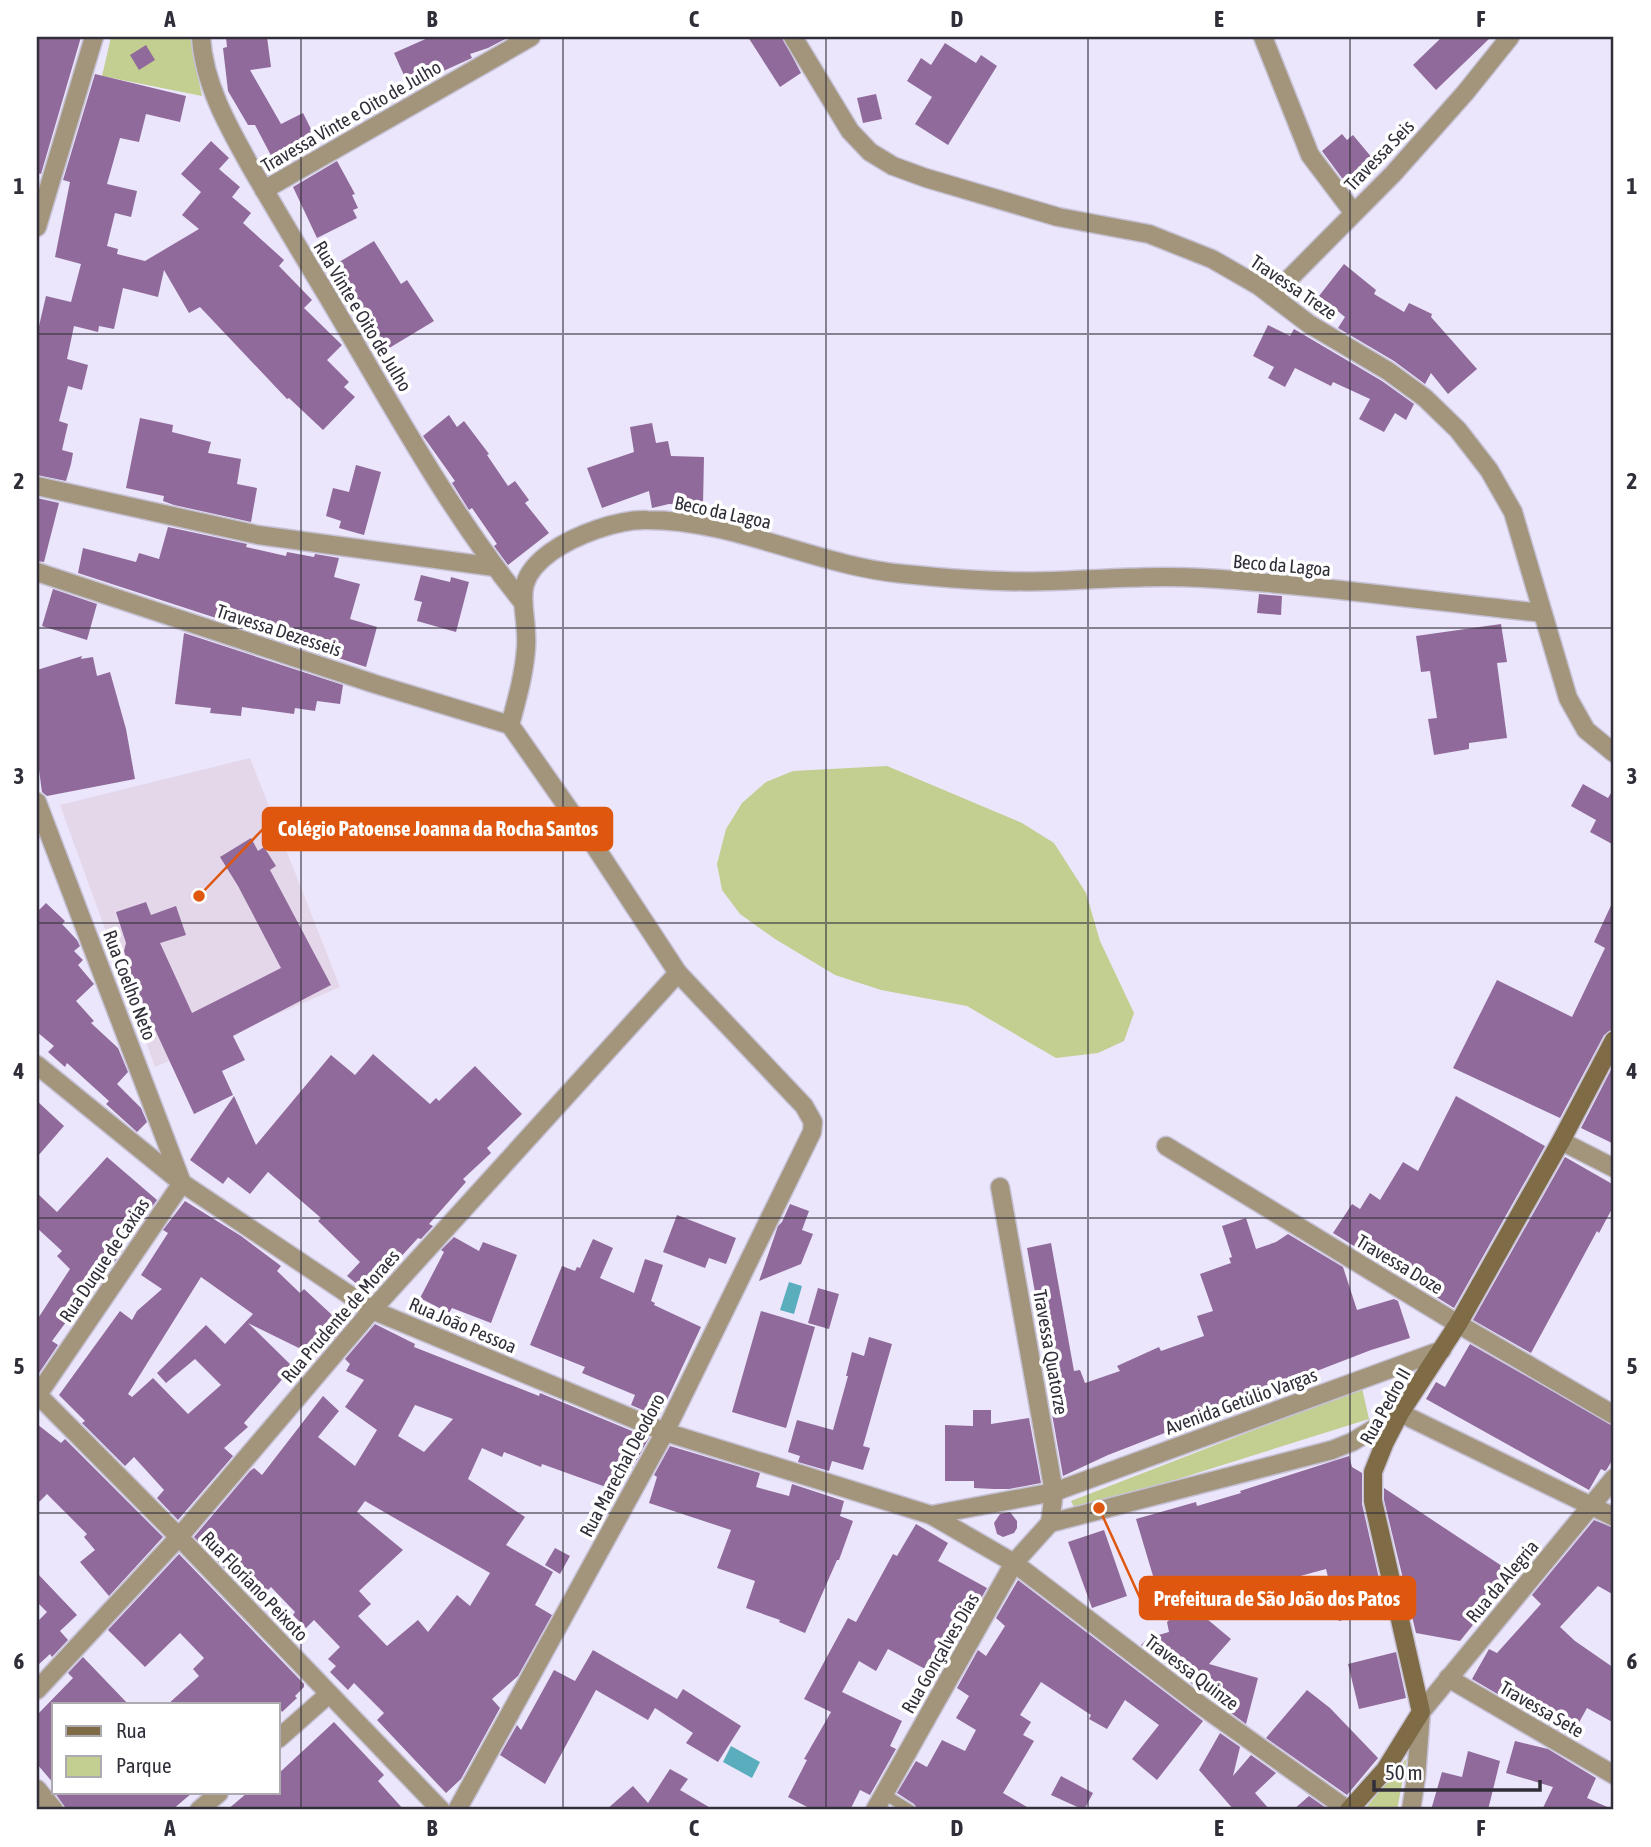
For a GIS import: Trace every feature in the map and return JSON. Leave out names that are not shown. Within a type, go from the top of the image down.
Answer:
[{"type":"street","points":[[37,228],[94,37]]},
{"type":"street","name":"Rua Vinte e Oito de Julho","points":[[201,37],[220,110],[264,190],[419,452],[495,567],[521,600]]},
{"type":"street","name":"Travessa Vinte e Oito de Julho","points":[[264,190],[531,37]]},
{"type":"street","name":"Travessa Treze","points":[[793,37],[850,131],[870,152],[892,166],[1058,217],[1149,234],[1212,259],[1259,286],[1309,324],[1388,370],[1425,398],[1458,430],[1489,470],[1513,512],[1568,698],[1586,730],[1614,753]]},
{"type":"street","points":[[1263,37],[1310,155],[1353,212]]},
{"type":"street","name":"Travessa Seis","points":[[1272,296],[1393,174],[1465,93],[1510,37]]},
{"type":"street","points":[[37,486],[258,535],[495,567]]},
{"type":"street","name":"Beco da Lagoa","points":[[521,600],[527,577],[550,552],[583,535],[643,519],[681,522],[851,565],[900,574],[983,581],[1052,581],[1105,577],[1202,578],[1542,613]]},
{"type":"street","name":"Travessa Dezesseis","points":[[37,572],[375,684],[510,724]]},
{"type":"street","points":[[521,600],[526,624],[526,647],[522,680],[510,724],[678,973]]},
{"type":"street","name":"Rua Coelho Neto","points":[[37,802],[181,1183]]},
{"type":"street","name":"Rua Marechal Deodoro","points":[[457,1810],[665,1432],[811,1132],[813,1122],[804,1106],[678,973]]},
{"type":"street","name":"Rua Prudente de Moraes","points":[[37,1690],[179,1537],[372,1310],[678,973]]},
{"type":"street","name":"Rua Pedro II","points":[[1421,1712],[1373,1500],[1373,1472],[1400,1413],[1458,1324],[1561,1141],[1614,1040]]},
{"type":"street","name":"Rua João Pessoa","points":[[37,1065],[181,1183],[372,1310],[665,1432],[931,1515],[1014,1563]]},
{"type":"street","points":[[1561,1141],[1614,1168]]},
{"type":"street","name":"Travessa Doze","points":[[1166,1146],[1458,1324],[1614,1415]]},
{"type":"street","name":"Rua Duque de Caxias","points":[[37,1395],[181,1183]]},
{"type":"street","name":"Travessa Quatorze","points":[[1000,1187],[1054,1492],[1050,1523]]},
{"type":"street","name":"Avenida Getúlio Vargas","points":[[1054,1492],[1442,1349]]},
{"type":"street","name":"Rua Floriano Peixoto","points":[[37,1395],[179,1537],[441,1810]]},
{"type":"street","points":[[1050,1523],[1332,1450],[1352,1442],[1400,1413],[1614,1517]]},
{"type":"street","name":"Rua da Alegria","points":[[1421,1712],[1614,1478]]},
{"type":"street","name":"Rua João Pessoa","points":[[931,1515],[1054,1492]]},
{"type":"street","name":"Rua Gonçalves Dias","points":[[879,1802],[1014,1563],[1050,1523]]},
{"type":"street","name":"Travessa Quinze","points":[[1014,1563],[1199,1704],[1349,1810]]},
{"type":"street","name":"Travessa Sete","points":[[1448,1678],[1614,1775]]},
{"type":"street","points":[[280,1738],[329,1694]]},
{"type":"street","points":[[1349,1810],[1385,1770],[1421,1712]]},
{"type":"street","points":[[1411,1810],[1421,1712]]},
{"type":"street","points":[[37,1789],[54,1810]]},
{"type":"street","points":[[199,1810],[218,1794]]},
{"type":"lane","points":[[879,1802],[911,1810]]},
{"type":"shaded area","points":[[250,758],[340,987],[155,1067],[60,805]]},
{"type":"green space","points":[[111,37],[190,37],[202,96],[102,76]]},
{"type":"green space","points":[[887,766],[1022,823],[1054,843],[1086,893],[1100,941],[1134,1013],[1124,1041],[1098,1053],[1056,1058],[967,1006],[881,990],[835,975],[775,939],[740,914],[722,890],[717,864],[726,829],[742,803],[766,782],[793,771]]},
{"type":"green space","points":[[1362,1388],[1369,1419],[1076,1511],[1071,1501]]},
{"type":"green space","points":[[1407,1758],[1397,1810],[1364,1810]]},
{"type":"water","points":[[789,1282],[802,1286],[794,1314],[780,1310]]},
{"type":"water","points":[[731,1746],[760,1762],[752,1778],[723,1762]]},
{"type":"building","points":[[37,37],[81,37],[41,174],[37,173]]},
{"type":"building","points":[[226,37],[267,37],[271,67],[250,70],[281,124],[303,113],[319,145],[284,165],[282,162],[276,165],[255,125],[248,125],[228,91],[223,48],[227,47]]},
{"type":"building","points":[[430,37],[509,37],[470,54],[472,58],[430,77],[432,81],[411,91],[394,53]]},
{"type":"building","points":[[748,37],[782,37],[801,73],[780,87]]},
{"type":"building","points":[[1442,37],[1491,37],[1436,90],[1413,65]]},
{"type":"building","points":[[945,43],[976,63],[981,55],[997,66],[948,145],[915,124],[932,97],[907,81],[921,58],[931,65]]},
{"type":"building","points":[[146,45],[155,60],[139,70],[130,55]]},
{"type":"building","points":[[95,74],[186,96],[180,122],[146,114],[139,142],[120,138],[107,184],[137,191],[131,217],[115,213],[107,246],[118,249],[117,254],[145,261],[199,229],[182,215],[201,192],[181,174],[211,141],[229,158],[219,169],[240,187],[232,197],[251,213],[243,223],[284,260],[279,266],[312,300],[304,308],[342,345],[327,360],[349,382],[344,387],[355,397],[323,430],[287,399],[200,307],[189,313],[164,270],[158,297],[123,288],[114,329],[99,326],[98,332],[74,326],[67,359],[88,365],[82,390],[68,386],[59,421],[68,424],[62,450],[73,453],[71,464],[66,481],[37,475],[37,325],[39,326],[46,296],[71,302],[81,264],[55,257],[70,182],[63,180]]},
{"type":"building","points":[[876,94],[882,119],[863,123],[857,98]]},
{"type":"building","points":[[1342,134],[1347,140],[1353,135],[1378,165],[1350,189],[1322,151]]},
{"type":"building","points":[[337,161],[355,194],[352,195],[358,208],[353,210],[357,218],[317,238],[293,187]]},
{"type":"building","points":[[374,241],[401,284],[407,280],[434,321],[386,350],[373,328],[367,332],[331,267]]},
{"type":"building","points":[[1344,264],[1376,290],[1374,294],[1404,312],[1409,303],[1432,314],[1431,317],[1477,369],[1448,394],[1431,373],[1425,384],[1394,361],[1338,328],[1345,317],[1319,296]]},
{"type":"building","points":[[1268,325],[1290,336],[1294,329],[1382,381],[1414,404],[1406,420],[1395,413],[1384,432],[1359,419],[1370,399],[1333,382],[1331,386],[1295,368],[1285,387],[1268,378],[1274,367],[1253,356]]},
{"type":"building","points":[[449,415],[457,427],[464,421],[489,454],[487,455],[508,486],[515,481],[529,500],[525,503],[549,533],[508,565],[494,546],[497,544],[472,508],[469,510],[452,483],[455,481],[423,436]]},
{"type":"building","points":[[140,418],[173,425],[172,432],[211,442],[208,453],[241,459],[237,484],[257,488],[251,522],[174,505],[163,501],[164,496],[126,488]]},
{"type":"building","points":[[652,423],[656,443],[668,441],[671,456],[704,457],[703,505],[669,504],[652,508],[649,491],[602,508],[587,468],[634,452],[630,427]]},
{"type":"building","points":[[356,465],[381,472],[364,535],[339,528],[341,521],[326,516],[333,488],[349,492]]},
{"type":"building","points":[[37,498],[59,503],[44,562],[37,561]]},
{"type":"building","points":[[168,527],[247,544],[246,547],[286,556],[287,552],[339,558],[334,577],[360,584],[350,619],[377,627],[366,667],[78,573],[83,548],[136,562],[139,553],[159,559]]},
{"type":"building","points":[[421,575],[450,582],[451,577],[469,582],[456,632],[417,621],[422,602],[414,600]]},
{"type":"building","points":[[53,589],[97,604],[87,640],[42,626]]},
{"type":"building","points":[[1259,594],[1282,596],[1281,615],[1257,613]]},
{"type":"building","points":[[1501,624],[1507,662],[1497,663],[1507,738],[1469,743],[1469,749],[1434,755],[1428,719],[1437,718],[1430,671],[1421,672],[1416,636]]},
{"type":"building","points":[[184,633],[343,685],[340,704],[317,701],[315,711],[295,708],[294,714],[242,707],[241,716],[210,713],[211,708],[175,704]]},
{"type":"building","points":[[82,656],[81,659],[93,657],[97,676],[110,672],[126,729],[135,779],[47,796],[42,792],[37,755],[37,670]]},
{"type":"building","points":[[1583,784],[1608,798],[1614,788],[1614,845],[1590,832],[1596,820],[1571,806]]},
{"type":"building","points":[[251,838],[258,851],[264,847],[276,866],[270,870],[331,985],[233,1036],[245,1060],[222,1071],[233,1095],[194,1114],[134,984],[124,951],[126,943],[116,912],[146,902],[151,915],[176,906],[186,935],[160,943],[192,1013],[281,968],[220,857]]},
{"type":"building","points":[[1614,899],[1614,1029],[1604,1035],[1560,1118],[1453,1068],[1497,980],[1572,1017],[1605,948],[1594,942]]},
{"type":"building","points":[[46,903],[65,921],[62,924],[80,946],[74,951],[83,960],[78,965],[94,984],[76,1001],[94,1021],[91,1023],[118,1048],[128,1072],[117,1084],[141,1108],[147,1122],[137,1132],[106,1104],[109,1101],[67,1063],[65,1067],[48,1052],[54,1046],[37,1032],[37,912]]},
{"type":"building","points":[[373,1054],[430,1104],[436,1098],[439,1101],[475,1066],[522,1114],[487,1148],[491,1153],[463,1179],[466,1182],[429,1224],[433,1226],[421,1239],[418,1238],[368,1293],[347,1276],[360,1262],[318,1221],[321,1218],[268,1172],[250,1194],[228,1177],[223,1184],[190,1160],[234,1096],[256,1145],[331,1055],[355,1075]]},
{"type":"building","points":[[1614,1064],[1614,1144],[1581,1128]]},
{"type":"building","points":[[1456,1096],[1545,1146],[1454,1308],[1333,1233],[1352,1204],[1360,1209],[1370,1193],[1380,1200],[1403,1162],[1418,1171]]},
{"type":"building","points":[[37,1101],[64,1126],[37,1157]]},
{"type":"building","points":[[107,1157],[157,1200],[144,1218],[141,1216],[119,1242],[125,1247],[87,1301],[83,1299],[52,1341],[58,1345],[37,1376],[37,1320],[70,1269],[57,1256],[62,1251],[37,1228],[37,1193],[57,1212]]},
{"type":"building","points":[[1565,1157],[1614,1185],[1614,1205],[1599,1233],[1597,1231],[1531,1353],[1473,1320]]},
{"type":"building","points":[[185,1201],[241,1236],[281,1266],[277,1271],[300,1293],[304,1289],[344,1326],[329,1344],[327,1342],[319,1350],[313,1345],[307,1352],[248,1323],[293,1367],[244,1423],[248,1427],[224,1448],[233,1456],[178,1520],[157,1498],[164,1490],[134,1457],[125,1466],[82,1423],[85,1421],[59,1395],[120,1311],[132,1320],[137,1311],[162,1289],[141,1275],[168,1233],[163,1230]],"holes":[[[201,1277],[253,1314],[225,1344],[206,1325],[157,1373],[166,1383],[195,1359],[221,1385],[188,1414],[153,1378],[132,1397],[128,1394]]]},
{"type":"building","points":[[790,1204],[809,1211],[802,1230],[813,1234],[801,1264],[759,1281],[778,1226]]},
{"type":"building","points":[[677,1215],[736,1238],[726,1264],[709,1258],[705,1268],[663,1252]]},
{"type":"building","points":[[1246,1218],[1256,1249],[1276,1242],[1288,1234],[1343,1267],[1357,1310],[1394,1299],[1398,1301],[1410,1338],[1371,1350],[1309,1374],[1310,1376],[1221,1404],[1224,1410],[1108,1455],[1063,1476],[1052,1414],[1062,1413],[1043,1319],[1040,1320],[1027,1248],[1051,1243],[1074,1371],[1080,1370],[1085,1383],[1120,1371],[1117,1366],[1159,1347],[1161,1351],[1204,1336],[1197,1316],[1213,1311],[1200,1274],[1231,1263],[1229,1258],[1232,1257],[1222,1226]]},
{"type":"building","points":[[454,1237],[479,1251],[483,1242],[517,1255],[491,1323],[452,1308],[449,1313],[420,1298],[444,1252],[441,1250]]},
{"type":"building","points":[[593,1239],[613,1248],[600,1278],[634,1293],[645,1259],[663,1265],[651,1301],[654,1305],[701,1327],[659,1417],[631,1405],[635,1395],[582,1373],[585,1367],[530,1345],[562,1266],[575,1271],[577,1267],[580,1268]]},
{"type":"building","points":[[818,1288],[839,1294],[829,1329],[808,1323]]},
{"type":"building","points":[[761,1311],[815,1327],[786,1428],[732,1412]]},
{"type":"building","points":[[375,1324],[415,1344],[414,1347],[539,1396],[540,1393],[649,1438],[632,1468],[625,1465],[617,1491],[542,1464],[541,1467],[504,1452],[502,1457],[482,1448],[468,1479],[525,1517],[506,1545],[553,1572],[535,1605],[552,1615],[518,1676],[492,1699],[500,1708],[461,1779],[446,1793],[377,1720],[384,1713],[354,1683],[348,1690],[330,1672],[336,1666],[328,1659],[340,1647],[314,1620],[306,1628],[271,1587],[264,1594],[236,1566],[229,1573],[194,1537],[250,1471],[254,1468],[262,1475],[323,1396],[339,1411],[318,1437],[355,1466],[377,1430],[345,1407],[364,1380],[346,1371],[350,1364],[345,1359]],"holes":[[[415,1405],[453,1419],[424,1452],[398,1436]],[[365,1501],[490,1573],[470,1606],[457,1595],[428,1632],[418,1620],[387,1646],[358,1616],[371,1604],[359,1591],[403,1550],[357,1512]]]},
{"type":"building","points":[[869,1337],[892,1344],[863,1446],[870,1448],[863,1470],[832,1461],[829,1471],[798,1462],[800,1456],[788,1452],[797,1420],[833,1430],[852,1352],[864,1356]]},
{"type":"building","points":[[1470,1344],[1614,1426],[1614,1457],[1605,1471],[1601,1469],[1589,1490],[1426,1399],[1436,1382],[1445,1387]]},
{"type":"building","points":[[973,1410],[991,1410],[991,1424],[1029,1418],[1041,1483],[994,1489],[974,1488],[974,1481],[945,1481],[945,1425],[973,1426]]},
{"type":"building","points":[[37,1424],[61,1443],[65,1439],[163,1537],[109,1596],[80,1562],[95,1550],[84,1537],[87,1534],[47,1494],[37,1504]]},
{"type":"building","points":[[670,1446],[760,1473],[756,1487],[789,1496],[792,1484],[844,1501],[840,1516],[853,1521],[839,1560],[805,1633],[779,1622],[780,1620],[746,1608],[755,1581],[717,1568],[731,1530],[649,1503],[657,1477],[654,1475]]},
{"type":"building","points":[[1349,1456],[1352,1467],[1362,1473],[1362,1504],[1386,1609],[1339,1621],[1326,1569],[1267,1585],[1268,1590],[1225,1603],[1228,1613],[1207,1619],[1231,1639],[1209,1664],[1258,1678],[1246,1724],[1231,1713],[1234,1709],[1220,1699],[1217,1703],[1141,1645],[1148,1638],[1169,1632],[1167,1622],[1185,1605],[1162,1606],[1136,1519],[1241,1493],[1240,1491]]},
{"type":"building","points":[[1384,1488],[1514,1574],[1460,1641],[1416,1633],[1384,1500]]},
{"type":"building","points":[[1010,1512],[1017,1521],[1017,1528],[1014,1533],[1003,1537],[997,1534],[994,1523],[1000,1514]]},
{"type":"building","points":[[1594,1520],[1614,1528],[1614,1595],[1598,1586],[1560,1627],[1614,1668],[1614,1723],[1587,1708],[1571,1737],[1472,1679],[1489,1649],[1497,1653],[1541,1604],[1532,1595]]},
{"type":"building","points":[[916,1524],[948,1543],[938,1561],[987,1588],[978,1604],[976,1603],[938,1676],[888,1649],[876,1671],[859,1661],[842,1692],[902,1721],[890,1746],[896,1749],[870,1795],[860,1790],[850,1810],[813,1810],[788,1797],[807,1760],[804,1759],[831,1712],[804,1699],[848,1618],[856,1622],[893,1554],[897,1556]]},
{"type":"building","points":[[1104,1530],[1127,1596],[1092,1608],[1068,1542]]},
{"type":"building","points":[[555,1548],[570,1556],[560,1574],[545,1565]]},
{"type":"building","points":[[179,1554],[304,1687],[282,1712],[280,1703],[169,1703],[199,1676],[193,1669],[204,1658],[180,1633],[145,1667],[108,1630]]},
{"type":"building","points":[[37,1573],[77,1615],[60,1631],[68,1640],[52,1657],[50,1654],[37,1666],[37,1622],[47,1612],[37,1602]]},
{"type":"building","points":[[1018,1580],[1203,1721],[1157,1780],[1132,1759],[1159,1725],[1125,1700],[1107,1729],[1089,1719],[1091,1715],[1041,1682],[1020,1715],[1031,1722],[1023,1735],[1034,1741],[1003,1793],[1032,1810],[918,1810],[914,1804],[897,1793],[916,1761],[927,1767],[942,1740],[965,1751],[976,1730],[956,1718],[969,1696],[957,1688],[978,1650],[986,1656],[1005,1626],[996,1618]]},
{"type":"building","points":[[593,1650],[677,1699],[683,1689],[741,1726],[718,1762],[686,1743],[693,1733],[655,1708],[648,1720],[596,1690],[545,1784],[500,1755],[517,1725],[521,1730],[554,1670],[575,1681]]},
{"type":"building","points":[[1396,1652],[1406,1698],[1359,1709],[1348,1664]]},
{"type":"building","points":[[83,1657],[127,1703],[52,1703],[52,1782],[37,1764],[37,1715],[73,1678],[68,1673]]},
{"type":"building","points":[[1307,1690],[1330,1708],[1378,1758],[1347,1795],[1266,1738]]},
{"type":"building","points":[[334,1722],[384,1775],[378,1781],[404,1810],[227,1810],[246,1794],[280,1794],[280,1772]]},
{"type":"building","points":[[1220,1733],[1240,1747],[1233,1776],[1251,1755],[1276,1773],[1255,1793],[1270,1810],[1234,1810],[1199,1770]]},
{"type":"building","points":[[1515,1741],[1548,1749],[1596,1778],[1587,1798],[1614,1810],[1542,1810],[1553,1787],[1506,1773]]},
{"type":"building","points":[[1468,1751],[1500,1761],[1488,1810],[1431,1810],[1442,1772],[1462,1777]]},
{"type":"building","points":[[670,1769],[688,1779],[680,1790],[714,1810],[606,1810],[633,1786],[648,1803]]},
{"type":"building","points":[[1061,1776],[1093,1793],[1084,1810],[1051,1795]]},
{"type":"building","points":[[56,1794],[191,1794],[172,1810],[67,1810]]},
{"type":"building","points":[[1309,1796],[1329,1810],[1293,1810]]},
{"type":"place","name":"Colégio Patoense Joanna da Rocha Santos","points":[[199,896]]},
{"type":"place","name":"Prefeitura de São João dos Patos","points":[[1099,1508]]}]
